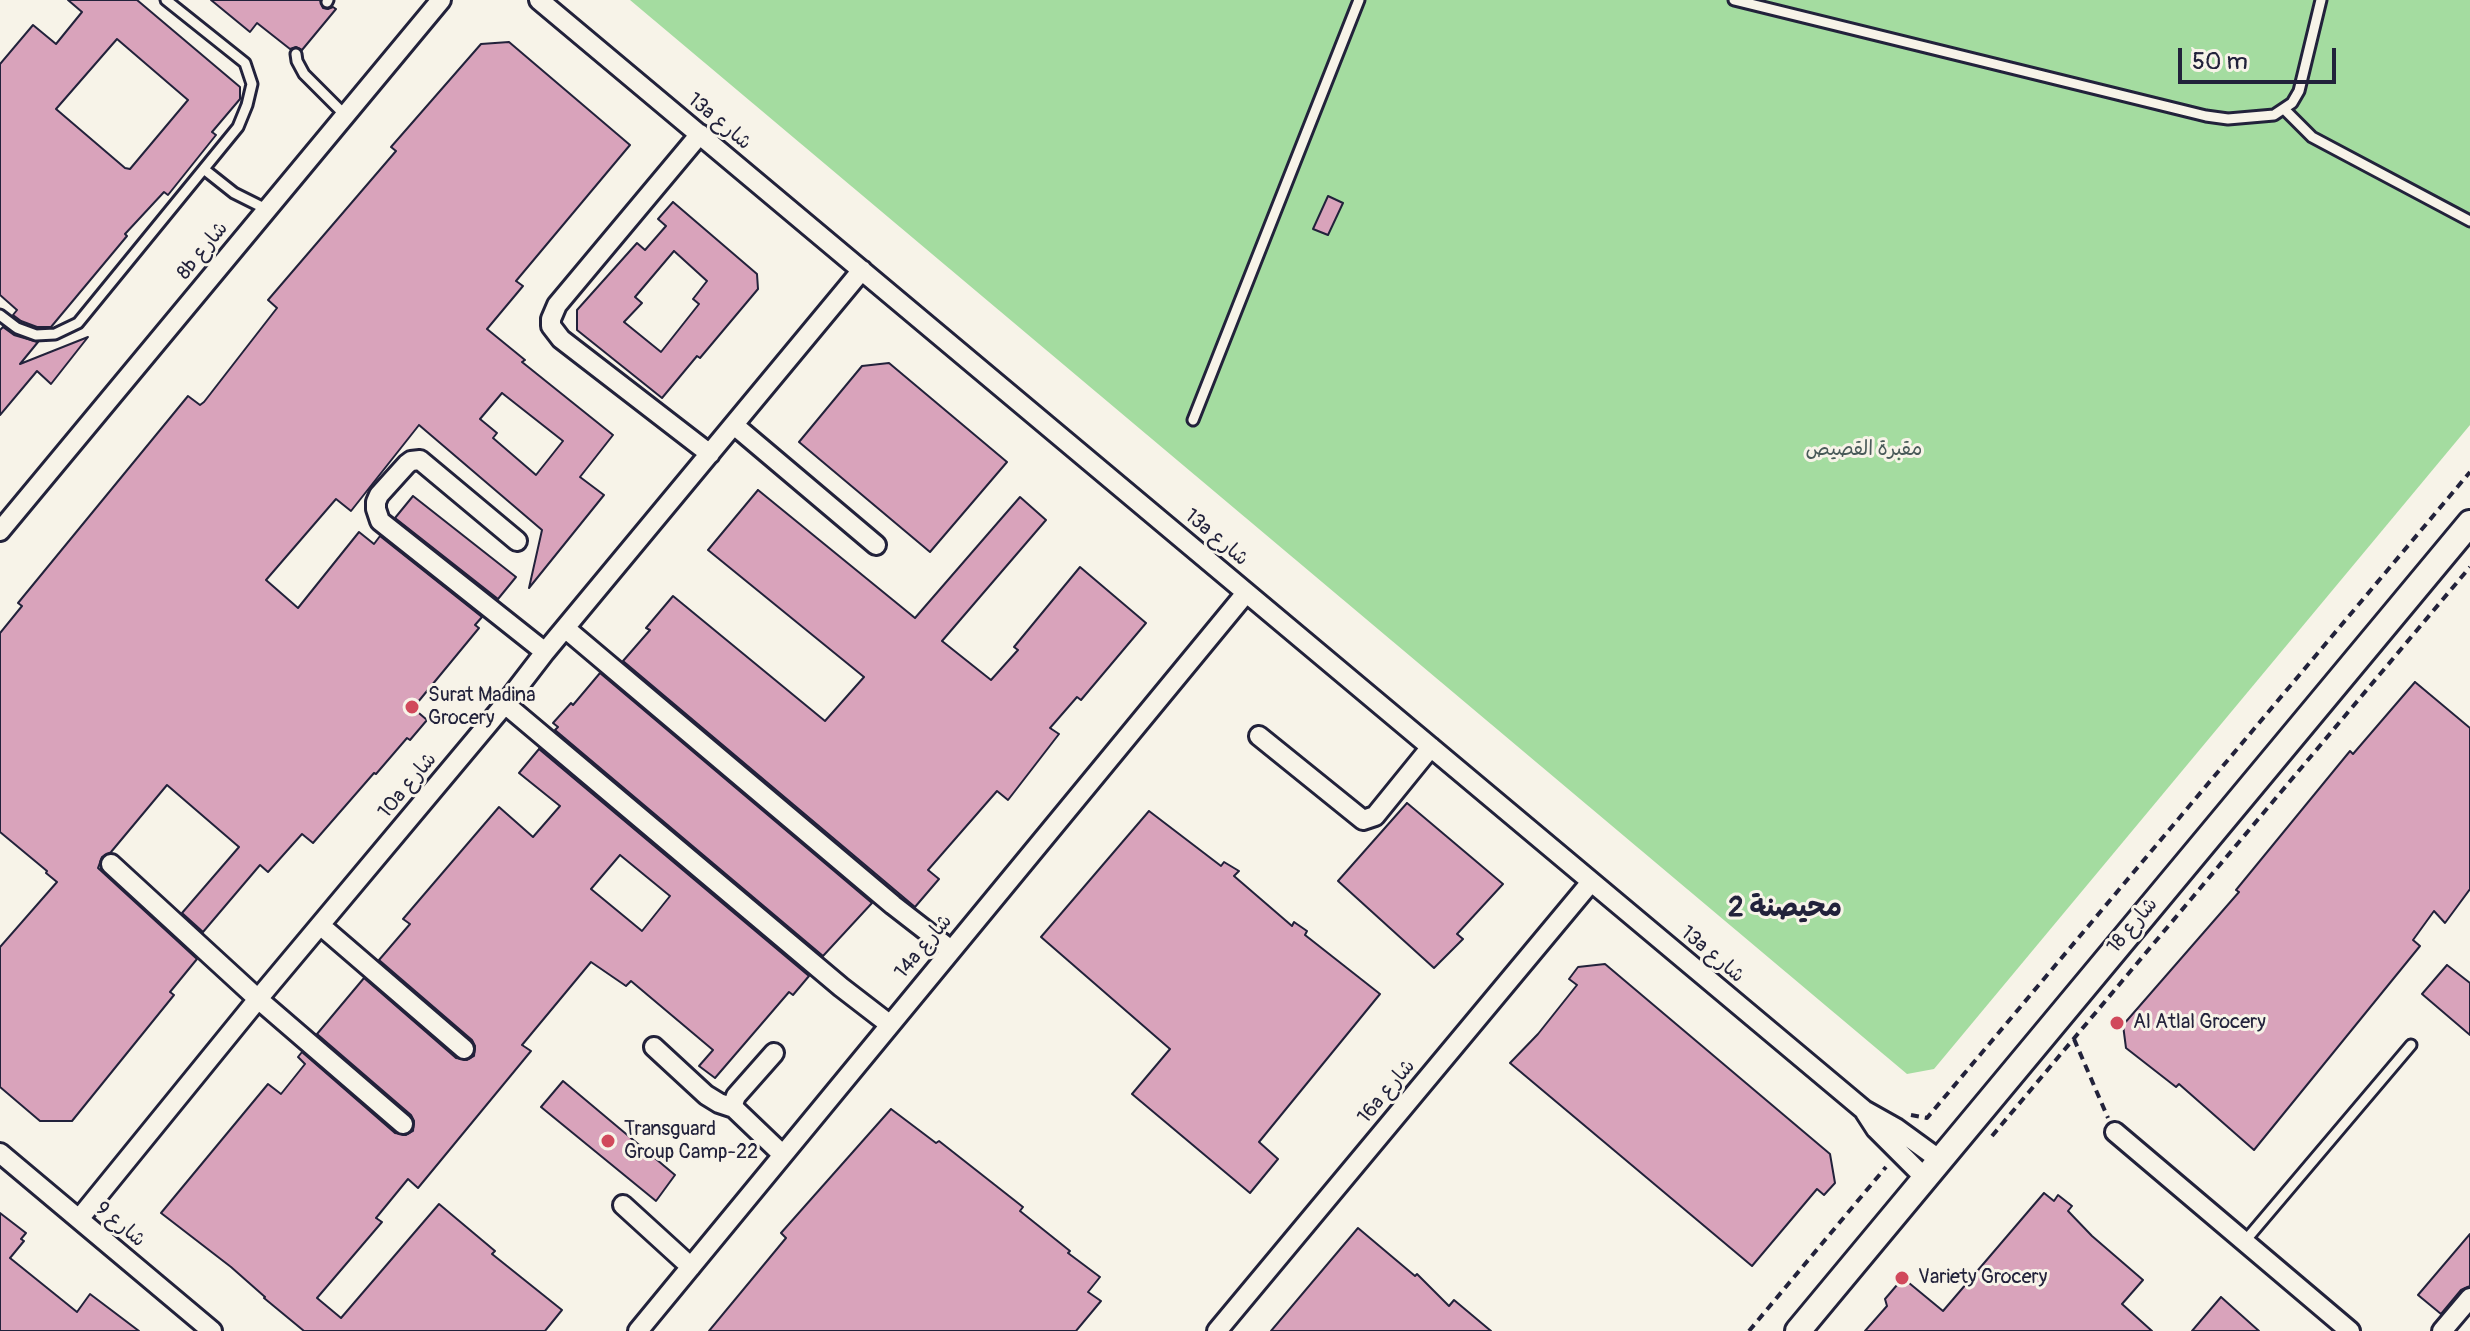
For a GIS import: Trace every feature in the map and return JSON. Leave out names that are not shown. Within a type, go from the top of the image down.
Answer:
[{"type":"street","name":"8b شارع","points":[[0,531],[441,0]]},
{"type":"street","name":"13a شارع","points":[[539,0],[1864,1110],[1883,1120],[1933,1169]]},
{"type":"street","points":[[700,134],[557,305],[551,319],[555,333],[710,454]]},
{"type":"street","name":"10a شارع","points":[[79,1219],[862,270]]},
{"type":"street","points":[[734,425],[876,545]]},
{"type":"street","points":[[517,541],[420,460],[415,459],[407,464],[376,502],[380,521],[545,652]]},
{"type":"street","name":"شارع 18","points":[[1798,1331],[2468,531]]},
{"type":"street","name":"14a شارع","points":[[638,1331],[1246,593]]},
{"type":"street","points":[[565,628],[881,895],[951,950]]},
{"type":"street","points":[[505,704],[889,1024]]},
{"type":"street","points":[[1259,736],[1363,820],[1375,816],[1431,747]]},
{"type":"street","points":[[111,864],[258,999],[403,1124]]},
{"type":"street","name":"16a شارع","points":[[1217,1331],[1591,882]]},
{"type":"street","points":[[320,925],[464,1049]]},
{"type":"street","points":[[654,1047],[706,1095],[734,1108],[782,1154]]},
{"type":"street","points":[[734,1108],[733,1100],[774,1053]]},
{"type":"street","name":"13a شارع","points":[[1864,1110],[1876,1129],[1933,1169]]},
{"type":"street","points":[[2115,1132],[2350,1331]]},
{"type":"street","name":"شارع 9","points":[[0,1153],[212,1331]]},
{"type":"street","points":[[623,1205],[691,1267]]},
{"type":"street","points":[[2442,1331],[2470,1298]]},
{"type":"lane","points":[[0,315],[17,328],[36,335],[55,334],[78,323],[205,170],[242,118],[250,93],[251,76],[245,63],[166,0]]},
{"type":"lane","points":[[1193,420],[1359,0]]},
{"type":"lane","points":[[1734,0],[2228,119],[2274,115],[2292,103],[2299,91],[2321,0]]},
{"type":"lane","points":[[296,54],[304,74],[345,115]]},
{"type":"lane","points":[[2284,109],[2312,137],[2470,221]]},
{"type":"lane","points":[[205,170],[234,193],[266,209]]},
{"type":"lane","points":[[2245,1241],[2411,1045]]},
{"type":"path","points":[[1883,1120],[1892,1111],[1927,1118],[2470,472]]},
{"type":"path","points":[[1985,1144],[2470,567]]},
{"type":"path","points":[[2074,1039],[2115,1132]]},
{"type":"path","points":[[1749,1331],[1888,1165]]},
{"type":"green space","name":"مقبرة القصيص","points":[[630,0],[2470,0],[2470,425],[1934,1069],[1907,1074]]},
{"type":"building","points":[[68,0],[137,0],[240,87],[240,99],[212,132],[216,135],[168,195],[164,192],[125,234],[127,236],[51,327],[37,327],[13,315],[17,310],[0,295],[0,64],[33,25],[56,44],[82,12]],"holes":[[[117,39],[188,100],[130,169],[56,109]]]},
{"type":"building","points":[[211,0],[320,0],[323,8],[336,9],[302,50],[296,47],[290,49],[257,23],[250,32]]},
{"type":"building","points":[[509,42],[630,145],[516,281],[523,286],[487,329],[525,360],[522,362],[613,435],[580,477],[604,495],[529,588],[542,530],[419,425],[351,511],[336,499],[266,580],[298,608],[359,532],[374,544],[380,536],[482,617],[475,625],[479,628],[413,708],[427,720],[410,740],[407,738],[374,773],[313,843],[302,834],[268,872],[260,865],[203,932],[182,913],[239,847],[167,785],[111,852],[102,857],[98,868],[197,959],[170,992],[174,995],[72,1121],[40,1121],[0,1087],[0,947],[57,882],[0,832],[0,633],[22,606],[18,603],[188,396],[200,405],[204,402],[277,308],[268,300],[396,151],[391,147],[481,44]],"holes":[[[502,393],[563,441],[536,475],[493,438],[497,433],[480,419]]]},
{"type":"building","points":[[1328,196],[1343,203],[1328,235],[1313,229]]},
{"type":"building","points":[[673,202],[757,274],[758,289],[662,398],[577,330],[577,310],[637,243],[645,250],[666,226],[658,219]],"holes":[[[674,251],[707,281],[693,299],[699,304],[661,352],[624,322],[642,303],[635,297]]]},
{"type":"building","points":[[3,327],[14,335],[38,342],[20,364],[88,337],[51,384],[37,371],[0,415],[0,330]]},
{"type":"building","points":[[889,363],[1007,462],[930,552],[799,442],[862,366]]},
{"type":"building","points":[[758,490],[915,618],[1020,497],[1046,520],[942,641],[991,680],[1018,650],[1014,647],[1080,567],[1146,623],[1081,700],[1077,697],[1050,728],[1059,734],[1008,800],[997,791],[928,870],[939,879],[915,907],[623,661],[650,630],[646,628],[673,596],[825,721],[864,677],[708,550]]},
{"type":"building","points":[[413,496],[516,577],[498,599],[395,518]]},
{"type":"building","points":[[600,673],[872,903],[823,956],[555,730],[558,727],[553,723]]},
{"type":"building","points":[[2415,682],[2470,728],[2470,889],[2445,923],[2434,911],[2413,940],[2420,946],[2254,1150],[2179,1084],[2176,1087],[2126,1048],[2123,1025],[2239,892],[2236,890],[2350,751],[2353,754]]},
{"type":"building","points":[[539,749],[809,976],[793,995],[789,992],[715,1078],[699,1066],[713,1050],[631,981],[626,986],[591,962],[522,1045],[531,1051],[418,1188],[408,1179],[376,1218],[382,1222],[317,1298],[341,1318],[439,1204],[495,1251],[492,1254],[562,1310],[545,1331],[304,1331],[231,1267],[161,1213],[268,1084],[281,1094],[305,1064],[298,1057],[302,1052],[395,1133],[406,1135],[413,1131],[411,1115],[317,1034],[364,978],[456,1058],[467,1060],[474,1056],[472,1040],[379,960],[410,924],[403,919],[499,807],[533,837],[560,806],[519,773]],"holes":[[[620,855],[670,896],[642,931],[591,889]]]},
{"type":"building","points":[[1407,803],[1503,884],[1457,934],[1463,939],[1434,968],[1338,881]]},
{"type":"building","points":[[1149,811],[1221,866],[1224,862],[1239,871],[1234,876],[1292,926],[1294,922],[1307,931],[1305,935],[1380,994],[1259,1142],[1278,1159],[1250,1193],[1132,1094],[1170,1049],[1041,937]]},
{"type":"building","points":[[1605,964],[1830,1154],[1835,1183],[1824,1195],[1817,1189],[1752,1266],[1510,1063],[1577,985],[1569,979],[1578,967]]},
{"type":"building","points":[[2447,965],[2470,983],[2470,1035],[2422,994]]},
{"type":"building","name":"Transguard Group Camp-22","points":[[563,1081],[675,1175],[656,1201],[541,1107]]},
{"type":"building","points":[[891,1109],[936,1143],[939,1141],[1023,1207],[1020,1211],[1100,1277],[1088,1292],[1101,1301],[1076,1331],[709,1331],[786,1238],[781,1233]]},
{"type":"building","points":[[2044,1193],[2054,1201],[2058,1195],[2072,1206],[2068,1211],[2143,1280],[2122,1304],[2152,1331],[1865,1331],[1887,1306],[1885,1299],[1903,1278],[1943,1311]]},
{"type":"building","points":[[0,1213],[26,1233],[21,1239],[24,1241],[10,1258],[77,1312],[90,1294],[139,1331],[0,1331]]},
{"type":"building","points":[[1358,1228],[1415,1276],[1417,1274],[1449,1306],[1454,1300],[1491,1331],[1271,1331]]},
{"type":"building","points":[[2470,1234],[2470,1286],[2461,1290],[2441,1314],[2418,1295]]},
{"type":"building","points":[[2221,1297],[2259,1331],[2192,1331]]},
{"type":"place","name":"Surat Madina Grocery","points":[[412,707]]},
{"type":"place","name":"Al Atlal Grocery","points":[[2117,1023]]},
{"type":"place","name":"Transguard Group Camp-22","points":[[608,1141]]},
{"type":"place","name":"Variety Grocery","points":[[1902,1278]]},
{"type":"district","name":"محيصنة 2","points":[[1785,909]]}]
